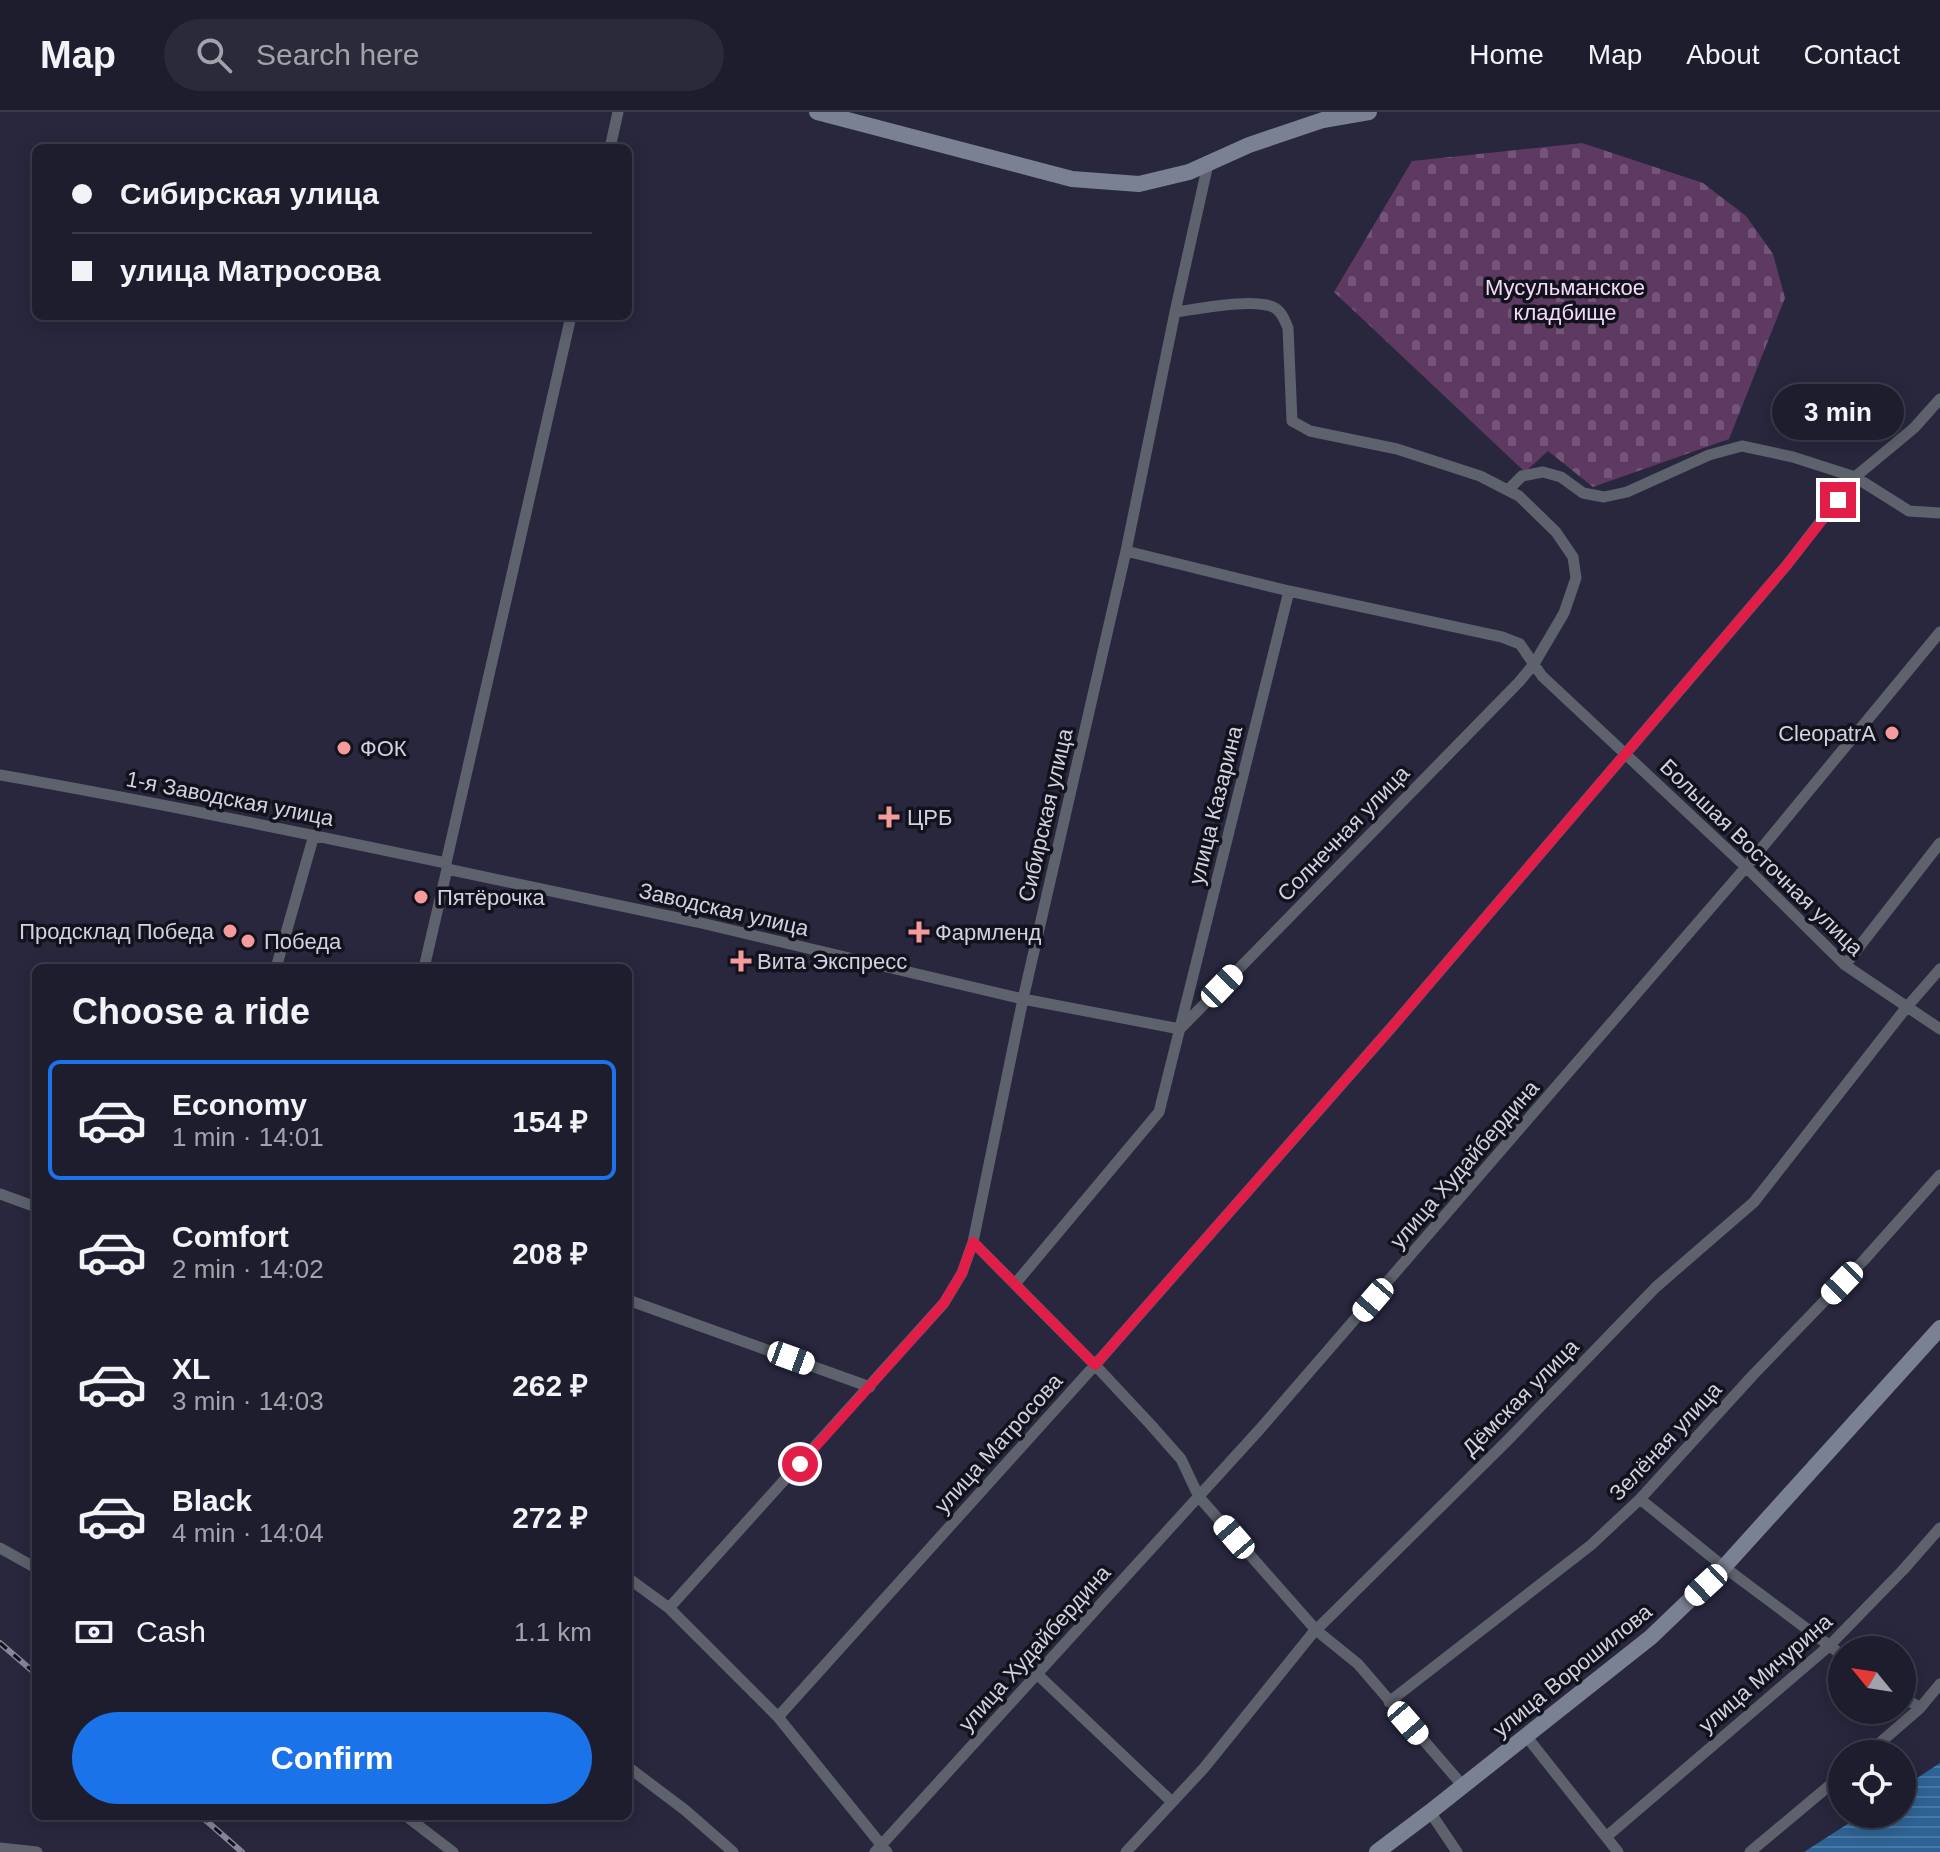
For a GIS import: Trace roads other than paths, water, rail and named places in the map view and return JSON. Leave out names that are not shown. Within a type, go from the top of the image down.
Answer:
[{"type":"street","points":[[611,144],[618,112]]},
{"type":"street","points":[[817,112],[1072,179],[1139,184],[1189,172],[1249,145],[1323,120],[1369,112]]},
{"type":"street","name":"Сибирская улица","points":[[669,1608],[944,1303],[962,1273],[973,1242],[1023,999],[1126,551],[1208,164]]},
{"type":"street","name":"Солнечная улица","points":[[1175,312],[1255,302],[1276,308],[1288,328],[1292,421],[1310,431],[1397,449],[1480,476],[1519,496],[1556,532],[1573,557],[1576,578],[1564,613],[1534,664],[1519,682],[1180,1029]]},
{"type":"street","points":[[425,964],[570,320]]},
{"type":"street","name":"улица Матросова","points":[[778,1717],[1095,1365],[1391,1028],[1786,566],[1855,477],[1914,428],[1940,399]]},
{"type":"street","points":[[1508,490],[1522,476],[1543,472],[1561,477],[1583,493],[1604,497],[1627,492],[1709,455],[1742,446],[1793,457],[1855,477],[1909,511],[1940,513]]},
{"type":"street","name":"Большая Восточная улица","points":[[1126,551],[1289,591],[1502,637],[1520,644],[1542,676],[1746,867],[1845,965],[1940,1029]]},
{"type":"street","name":"улица Казарина","points":[[1015,1284],[1159,1112],[1289,591]]},
{"type":"street","name":"улица Худайбердина","points":[[881,1850],[1260,1429],[1746,867],[1940,632]]},
{"type":"street","name":"1-я Заводская улица","points":[[0,775],[314,835],[446,866]]},
{"type":"street","points":[[277,964],[314,835]]},
{"type":"street","points":[[1845,965],[1940,843]]},
{"type":"street","name":"Заводская улица","points":[[446,866],[1023,999],[1180,1029]]},
{"type":"street","name":"Дёмская улица","points":[[1126,1852],[1204,1768],[1316,1630],[1508,1440],[1656,1287],[1754,1202],[1940,969]]},
{"type":"street","name":"Зелёная улица","points":[[1389,1702],[1591,1545],[1640,1499],[1940,1175]]},
{"type":"street","points":[[0,1194],[32,1206]]},
{"type":"street","points":[[973,1242],[1095,1365],[1181,1459],[1199,1497],[1316,1630],[1358,1664],[1463,1786]]},
{"type":"street","points":[[632,1301],[870,1387]]},
{"type":"street","name":"улица Ворошилова","points":[[1377,1852],[1651,1637],[1724,1567],[1940,1328]]},
{"type":"street","points":[[1640,1499],[1828,1645]]},
{"type":"street","name":"улица Мичурина","points":[[1839,1636],[1940,1528]]},
{"type":"street","points":[[0,1548],[32,1566]]},
{"type":"street","points":[[632,1581],[669,1608],[778,1717],[881,1850]]},
{"type":"street","name":"улица Мичурина","points":[[1606,1837],[1828,1647]]},
{"type":"street","points":[[1037,1674],[1172,1802]]},
{"type":"street","points":[[1883,1740],[1920,1708],[1940,1684]]},
{"type":"street","points":[[1916,1705],[1920,1708]]},
{"type":"street","points":[[1526,1736],[1618,1852]]},
{"type":"street","points":[[632,1770],[733,1852]]},
{"type":"street","points":[[1750,1852],[1828,1787]]},
{"type":"street","points":[[1430,1812],[1457,1852]]},
{"type":"street","points":[[411,1820],[453,1852]]},
{"type":"street","points":[[0,1848],[37,1852]]},
{"type":"water","points":[[1940,1763],[1940,1852],[1804,1852],[1841,1828],[1916,1828],[1916,1779]]},
{"type":"railway","points":[[0,1643],[32,1671]]},
{"type":"railway","points":[[206,1820],[242,1852]]},
{"type":"place","name":"CleopatrA","points":[[1892,733]]},
{"type":"place","name":"ФОК","points":[[344,748]]},
{"type":"place","name":"ЦРБ","points":[[889,817]]},
{"type":"place","name":"Пятёрочка","points":[[421,897]]},
{"type":"place","name":"Продсклад Победа","points":[[230,931]]},
{"type":"place","name":"Фармленд","points":[[919,932]]},
{"type":"place","name":"Победа","points":[[248,941]]},
{"type":"place","name":"Вита Экспресс","points":[[741,961]]},
{"type":"park label","name":"Мусульманское кладбище","points":[[1565,300]]}]
